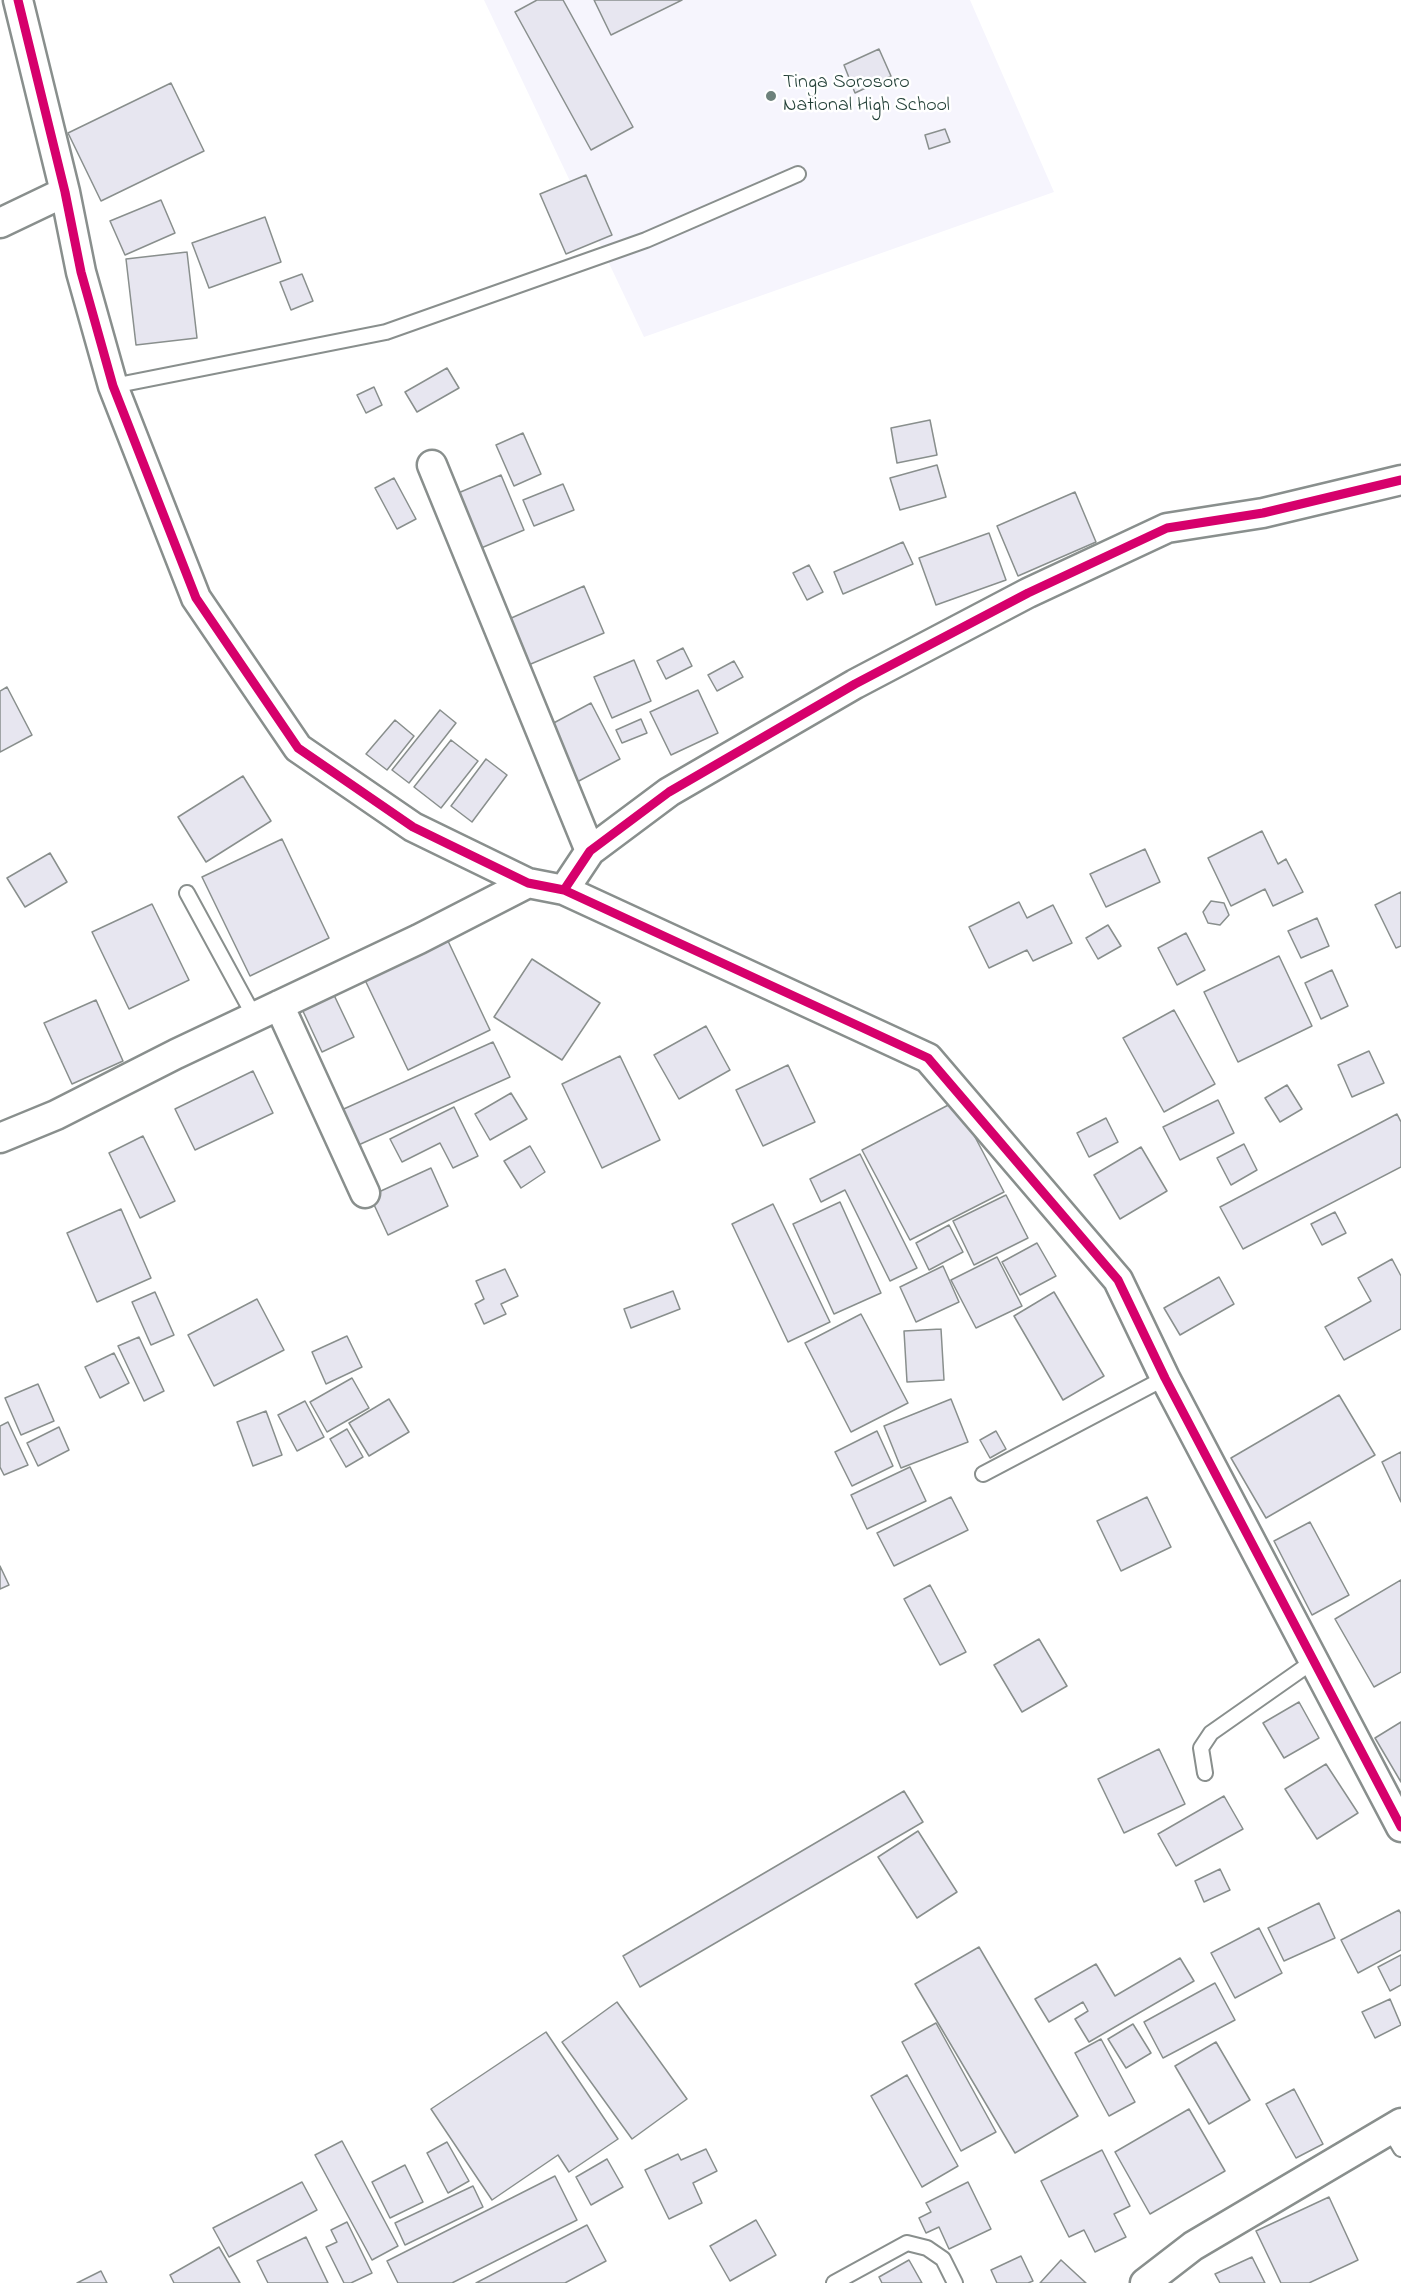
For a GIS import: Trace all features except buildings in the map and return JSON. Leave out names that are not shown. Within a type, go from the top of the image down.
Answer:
[{"type":"street","points":[[18,0],[65,192],[81,272],[113,386],[196,598],[298,748],[413,826],[528,883],[564,890],[928,1058],[1118,1280],[1165,1378],[1401,1827]]},
{"type":"street","points":[[0,223],[65,192]]},
{"type":"street","points":[[432,465],[590,851]]},
{"type":"street","points":[[564,890],[590,851],[669,792],[855,684],[1028,592],[1167,528],[1263,513],[1401,480]]},
{"type":"street","points":[[0,1138],[56,1115],[266,1011],[419,939],[528,883]]},
{"type":"street","points":[[266,1011],[365,1193]]},
{"type":"street","points":[[1145,2283],[1193,2246],[1397,2134]]},
{"type":"lane","points":[[113,386],[386,333],[646,240],[798,174]]},
{"type":"lane","points":[[187,892],[266,1011]]},
{"type":"lane","points":[[983,1474],[1165,1378]]},
{"type":"lane","points":[[1205,1773],[1201,1748],[1211,1732],[1315,1660]]},
{"type":"lane","points":[[834,2283],[907,2243],[927,2248],[943,2259],[955,2283]]},
{"type":"shaded area","name":"Tinga Sorosoro National High School","points":[[484,0],[970,0],[1054,192],[644,337]]},
{"type":"cycle path","points":[[18,0],[65,192],[81,272],[113,386],[196,598],[298,748],[413,827],[528,883],[564,890],[928,1058],[1118,1280],[1165,1378],[1401,1827]]},
{"type":"cycle path","points":[[564,890],[590,851],[669,792],[855,684],[1028,593],[1167,528],[1263,513],[1401,480]]},
{"type":"place","name":"Tinga Sorosoro National High School","points":[[771,96]]}]
